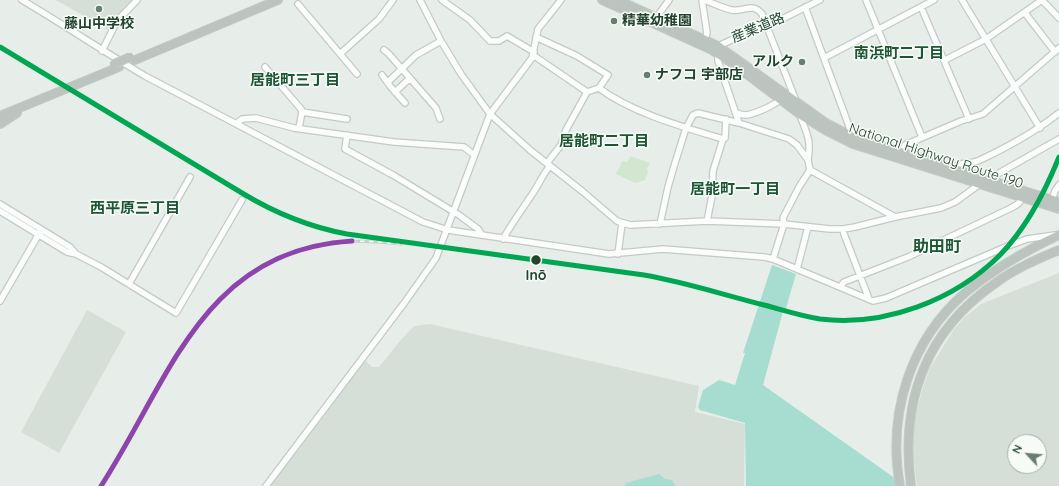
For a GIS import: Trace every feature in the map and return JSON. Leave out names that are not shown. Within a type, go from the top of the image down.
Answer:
[{"type":"highway","points":[[132,59],[265,0]]},
{"type":"highway","points":[[0,112],[278,0]]},
{"type":"highway","name":"National Highway Route 190","points":[[602,0],[716,50],[734,56],[817,125],[853,144],[952,169],[984,182]]},
{"type":"highway","name":"National Highway Route 190","points":[[618,0],[705,40],[781,99],[853,137],[899,156],[1024,195],[1059,209]]},
{"type":"highway","points":[[0,124],[31,104],[66,86]]},
{"type":"highway","points":[[0,116],[31,104]]},
{"type":"highway","name":"National Highway Route 190","points":[[1024,195],[1056,201]]},
{"type":"highway","points":[[900,486],[896,451],[899,411],[907,379],[915,359],[926,340],[944,314],[958,299],[974,286],[1003,266],[1059,234]]},
{"type":"highway","points":[[911,486],[908,433],[912,406],[923,369],[939,340],[960,314],[989,288],[1019,269],[1059,250]]},
{"type":"street","points":[[22,0],[145,76],[423,222],[448,230],[599,253],[618,254],[663,249],[764,257],[773,259],[873,301],[882,299],[1008,246],[1027,240],[1059,234]]},
{"type":"street","points":[[102,50],[117,21],[137,0]]},
{"type":"street","points":[[341,53],[379,19],[393,0]]},
{"type":"street","points":[[420,0],[441,41],[461,74],[490,114],[617,221],[630,225],[707,221],[784,224],[843,229],[941,208],[955,202],[984,182],[1059,139]]},
{"type":"street","points":[[442,0],[470,20],[490,41],[499,40],[507,36],[587,92]]},
{"type":"street","points":[[266,486],[432,265],[448,230],[490,114],[534,54],[538,29],[561,0]]},
{"type":"street","points":[[656,18],[669,0]]},
{"type":"street","points":[[705,40],[707,33],[703,0],[731,10],[752,7],[759,10],[808,136],[810,148],[808,160],[810,170],[799,187],[783,218],[784,224],[773,259]]},
{"type":"street","name":"産業道路","points":[[716,50],[820,0]]},
{"type":"street","points":[[866,0],[922,137]]},
{"type":"street","points":[[824,58],[934,0]]},
{"type":"street","points":[[962,0],[1040,128]]},
{"type":"street","points":[[945,60],[986,39],[1042,0],[1059,18]]},
{"type":"street","points":[[298,4],[358,74]]},
{"type":"street","points":[[805,7],[853,137]]},
{"type":"street","points":[[921,7],[969,119]]},
{"type":"street","points":[[899,156],[905,145],[961,121],[983,114],[1057,50],[1025,13]]},
{"type":"street","points":[[504,239],[508,230],[535,190],[544,172],[561,145],[566,130],[587,92],[599,88],[608,76],[577,56],[536,37]]},
{"type":"street","points":[[388,82],[416,55],[441,41]]},
{"type":"street","points":[[384,50],[436,108],[440,119]]},
{"type":"street","points":[[716,50],[718,61],[737,113],[739,123]]},
{"type":"street","points":[[265,67],[301,109],[302,112],[299,128]]},
{"type":"street","points":[[382,75],[405,103]]},
{"type":"street","points":[[395,92],[410,78]]},
{"type":"street","points":[[599,88],[613,99],[621,103],[686,128],[723,139]]},
{"type":"street","points":[[737,113],[745,115],[750,114],[776,104],[781,99]]},
{"type":"street","points":[[302,112],[347,119]]},
{"type":"street","points":[[660,224],[668,188],[686,128],[692,115],[698,113],[726,119],[789,139],[797,145],[808,160]]},
{"type":"street","points":[[952,169],[955,165],[960,163],[972,163],[980,160],[1040,128],[1059,113]]},
{"type":"street","points":[[237,123],[242,119],[250,118],[299,128],[394,142],[464,146],[474,155]]},
{"type":"street","points":[[707,221],[712,196],[713,171],[723,139],[725,138],[726,119]]},
{"type":"street","points":[[808,136],[809,127],[817,125]]},
{"type":"street","points":[[347,135],[345,150],[393,175],[454,212],[478,229],[482,236]]},
{"type":"street","points":[[810,170],[895,217]]},
{"type":"street","points":[[129,284],[190,177]]},
{"type":"street","points":[[1056,201],[1055,191],[1059,185]]},
{"type":"street","points":[[840,287],[844,282],[915,254],[1011,208],[1024,195]]},
{"type":"street","points":[[0,211],[70,248],[76,254],[176,313],[242,200]]},
{"type":"street","points":[[0,204],[40,232]]},
{"type":"street","points":[[618,254],[622,223]]},
{"type":"street","points":[[796,269],[808,227]]},
{"type":"street","points":[[843,229],[868,300]]},
{"type":"street","points":[[0,302],[40,232]]},
{"type":"shaded area","name":"藤山中学校","points":[[56,0],[134,0],[117,18],[109,30]]},
{"type":"shaded area","points":[[630,156],[650,163],[647,168],[648,172],[645,180],[635,183],[616,174],[622,162],[627,163]]},
{"type":"shaded area","points":[[772,265],[796,274],[786,308],[784,308],[763,385],[906,486],[746,486],[745,423],[700,410],[698,407],[703,390],[719,380],[735,385],[745,353],[743,353]]},
{"type":"shaded area","points":[[1059,273],[1059,486],[917,486],[913,440],[915,417],[923,387],[930,368],[954,329],[965,317],[981,304]]},
{"type":"shaded area","points":[[87,310],[126,332],[59,453],[21,432]]},
{"type":"shaded area","points":[[430,324],[699,386],[695,412],[745,424],[744,486],[270,486],[365,360],[372,367],[379,367],[414,326]]},
{"type":"shaded area","points":[[659,474],[665,479],[672,480],[676,486],[625,486],[626,483]]},
{"type":"railway","points":[[101,486],[168,369],[192,332],[220,300],[252,272],[291,252],[338,242],[362,241],[401,244]]},
{"type":"transit line","points":[[0,47],[254,200],[280,213],[306,223],[347,234],[644,275],[689,285],[799,315],[820,319],[869,319],[894,314],[918,307],[962,285],[982,271],[1000,255],[1019,233],[1048,183],[1059,157]]},
{"type":"transit line","points":[[101,486],[171,364],[196,327],[225,295],[259,268],[301,250],[352,241]]},
{"type":"place","name":"藤山中学校","points":[[99,9]]},
{"type":"place","name":"精華幼稚園","points":[[614,21]]},
{"type":"place","name":"アルク","points":[[802,62]]},
{"type":"place","name":"ナフコ 宇部店","points":[[647,75]]},
{"type":"place","name":"Inō","points":[[536,260]]},
{"type":"district","name":"南浜町二丁目","points":[[899,53]]},
{"type":"district","name":"居能町三丁目","points":[[295,80]]},
{"type":"district","name":"居能町二丁目","points":[[604,141]]},
{"type":"district","name":"居能町一丁目","points":[[735,189]]},
{"type":"district","name":"西平原三丁目","points":[[135,208]]},
{"type":"district","name":"助田町","points":[[937,247]]}]
